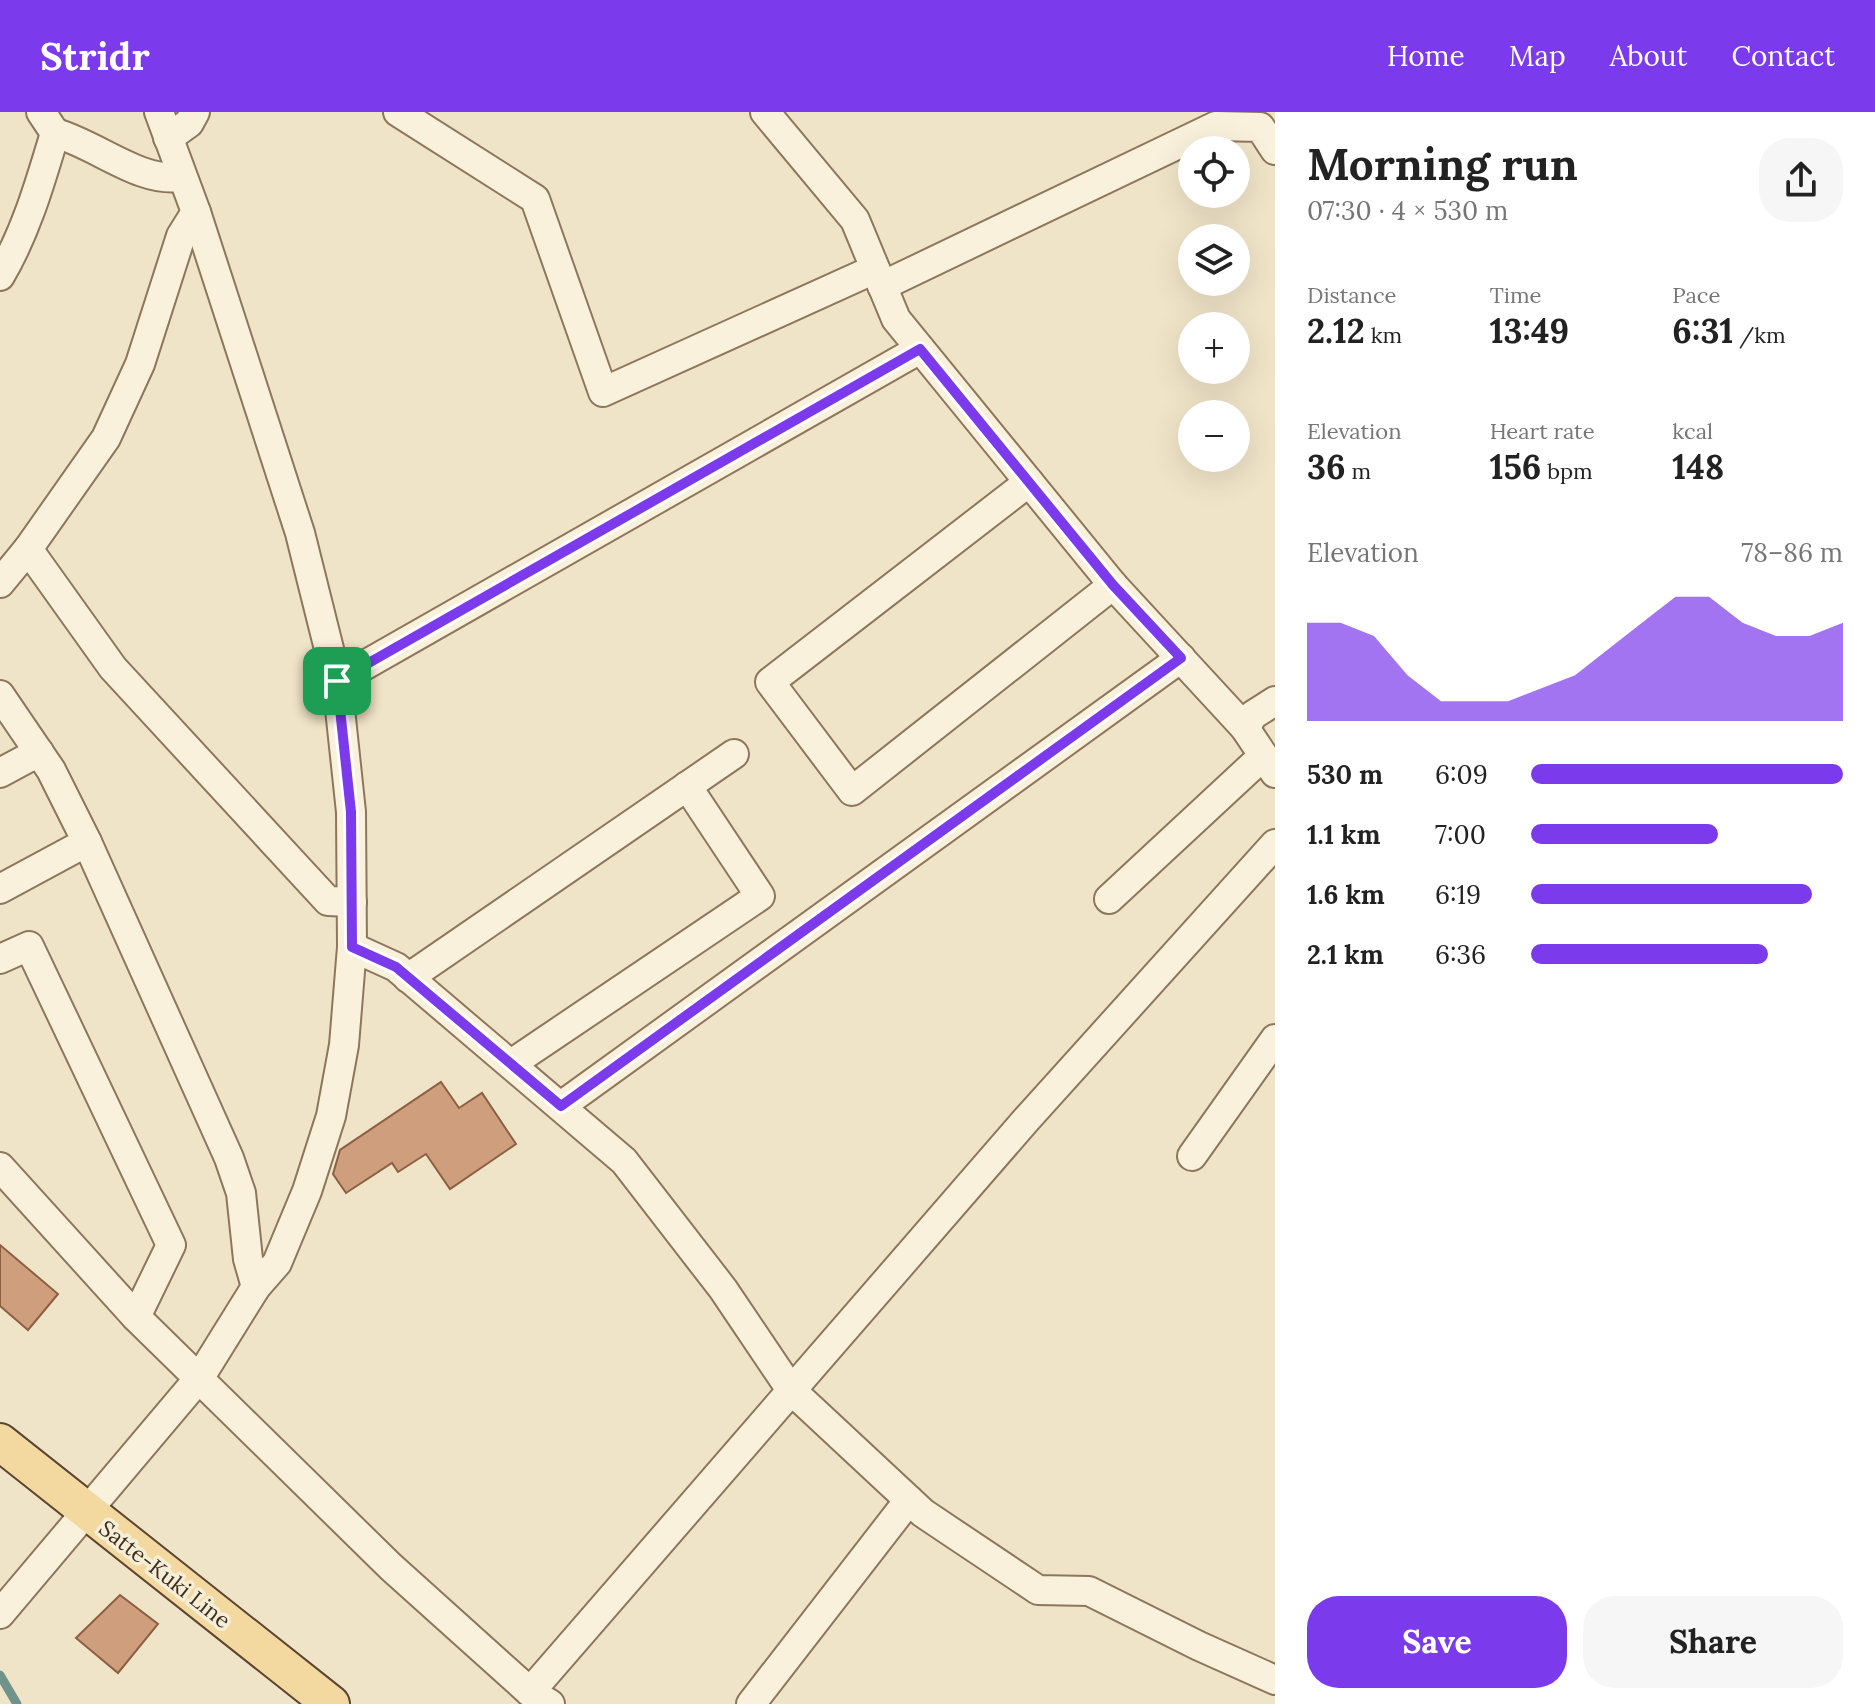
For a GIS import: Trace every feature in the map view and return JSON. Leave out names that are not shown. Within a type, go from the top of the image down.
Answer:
[{"type":"main road","name":"Satte-Kuki Line","points":[[0,1442],[331,1704]]},
{"type":"street","points":[[0,1614],[200,1377],[256,1287],[277,1263],[307,1191],[331,1116],[344,1045],[352,947],[351,812],[337,681],[300,533],[196,212],[163,125],[189,123],[195,112]]},
{"type":"street","points":[[398,112],[535,199],[603,392],[879,278],[1216,126],[1260,127],[1275,150]]},
{"type":"street","points":[[765,112],[855,220],[896,319],[1113,585],[1245,728],[1269,765],[1109,899]]},
{"type":"street","points":[[0,276],[13,255],[34,202],[48,123],[144,173],[164,179],[181,177]]},
{"type":"street","points":[[0,583],[28,549],[106,438],[140,364],[181,236],[196,212]]},
{"type":"street","points":[[337,681],[920,349]]},
{"type":"street","points":[[1029,482],[770,682],[852,791],[1113,585]]},
{"type":"street","points":[[28,549],[113,668],[328,901],[352,902]]},
{"type":"street","points":[[561,1106],[1181,658]]},
{"type":"street","points":[[0,695],[39,752],[87,842],[229,1158],[241,1193],[248,1259],[256,1287]]},
{"type":"street","points":[[1245,728],[1253,715],[1275,701]]},
{"type":"street","points":[[0,773],[39,752]]},
{"type":"street","points":[[408,978],[734,754]]},
{"type":"street","points":[[511,1064],[760,896],[687,786]]},
{"type":"street","points":[[0,889],[87,842]]},
{"type":"street","points":[[0,1167],[136,1317],[391,1567],[540,1698],[791,1390],[1026,1120],[1275,844]]},
{"type":"street","points":[[0,959],[29,946],[171,1245],[136,1317]]},
{"type":"street","points":[[352,947],[396,967],[624,1161],[723,1289],[791,1390],[923,1513],[1038,1590],[1089,1591],[1275,1680]]},
{"type":"street","points":[[1192,1156],[1275,1039]]},
{"type":"street","points":[[751,1704],[909,1500]]},
{"type":"building","points":[[441,1082],[459,1108],[482,1093],[516,1144],[450,1189],[426,1154],[398,1172],[392,1163],[346,1193],[333,1174],[340,1150]]},
{"type":"building","points":[[0,1245],[58,1294],[28,1330],[0,1306]]},
{"type":"building","points":[[120,1595],[158,1624],[118,1673],[76,1638]]},
{"type":"waterway","points":[[0,1675],[17,1704]]},
{"type":"route","points":[[920,349],[1113,585],[1181,658],[561,1106],[396,967],[352,947],[351,812],[337,681],[920,349]]}]
